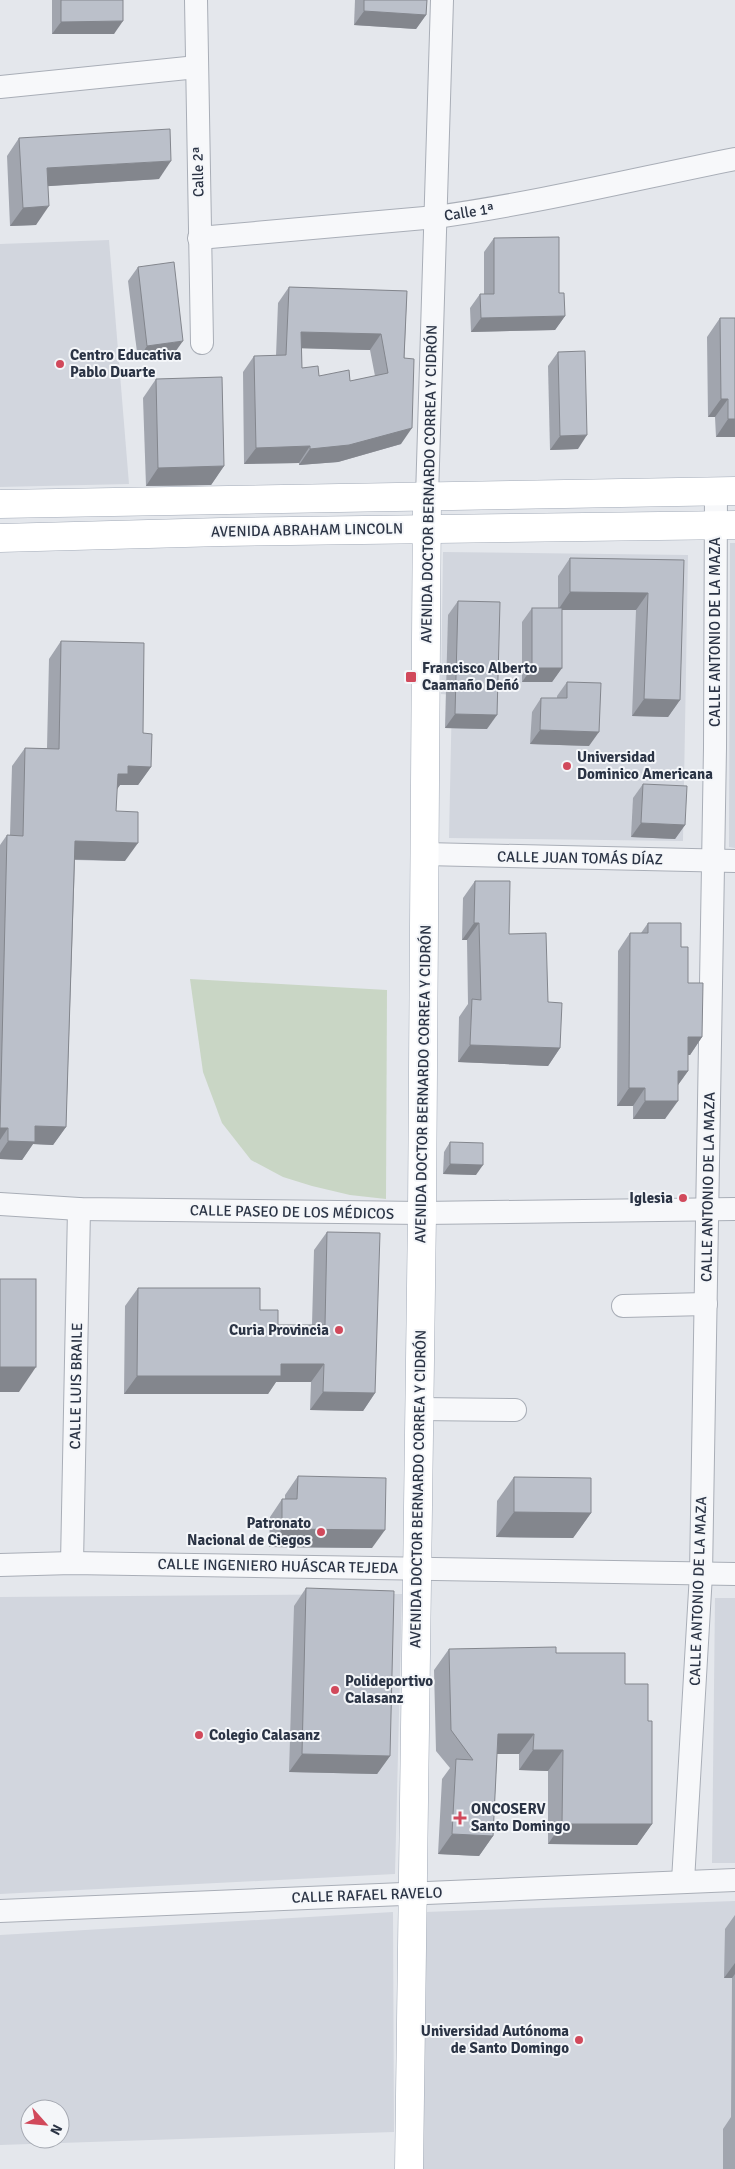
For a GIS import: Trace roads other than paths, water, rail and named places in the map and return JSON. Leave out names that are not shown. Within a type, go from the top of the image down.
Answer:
[{"type":"main road","name":"AVENIDA ABRAHAM LINCOLN","points":[[0,504],[726,491]]},
{"type":"main road","name":"AVENIDA DOCTOR BERNARDO CORREA Y CIDRÓN","points":[[409,2169],[422,1213],[427,497]]},
{"type":"main road","name":"AVENIDA ABRAHAM LINCOLN","points":[[0,538],[426,528],[725,525]]},
{"type":"street","name":"Calle 2ª","points":[[196,0],[202,344]]},
{"type":"street","name":"AVENIDA DOCTOR BERNARDO CORREA Y CIDRÓN","points":[[427,497],[442,0]]},
{"type":"street","points":[[0,87],[197,67]]},
{"type":"street","name":"Calle 1ª","points":[[199,238],[436,217],[572,194],[735,159]]},
{"type":"street","name":"CALLE ANTONIO DE LA MAZA","points":[[683,1881],[701,1574],[713,861],[726,491]]},
{"type":"street","name":"CALLE JUAN TOMÁS DÍAZ","points":[[425,854],[735,861]]},
{"type":"street","name":"CALLE PASEO DE LOS MÉDICOS","points":[[0,1204],[79,1209],[422,1213],[735,1209]]},
{"type":"street","name":"CALLE LUIS BRAILE","points":[[72,1563],[79,1209]]},
{"type":"street","points":[[623,1306],[706,1304]]},
{"type":"street","points":[[419,1409],[515,1410]]},
{"type":"street","name":"CALLE INGENIERO HUÁSCAR TEJEDA","points":[[0,1565],[72,1563],[735,1574]]},
{"type":"street","name":"CALLE RAFAEL RAVELO","points":[[0,1911],[735,1880]]},
{"type":"place","name":"Centro Educativa Pablo Duarte","points":[[60,364]]},
{"type":"place","name":"Francisco Alberto Caamaño Deñó","points":[[411,677]]},
{"type":"place","name":"Universidad Dominico Americana","points":[[567,766]]},
{"type":"place","name":"Iglesia","points":[[683,1198]]},
{"type":"place","name":"Curia Provincia","points":[[339,1330]]},
{"type":"place","name":"Patronato Nacional de Ciegos","points":[[321,1532]]},
{"type":"place","name":"Polideportivo Calasanz","points":[[335,1690]]},
{"type":"place","name":"Colegio Calasanz","points":[[199,1735]]},
{"type":"place","name":"ONCOSERV Santo Domingo","points":[[460,1818]]},
{"type":"place","name":"Universidad Autónoma de Santo Domingo","points":[[579,2040]]}]
